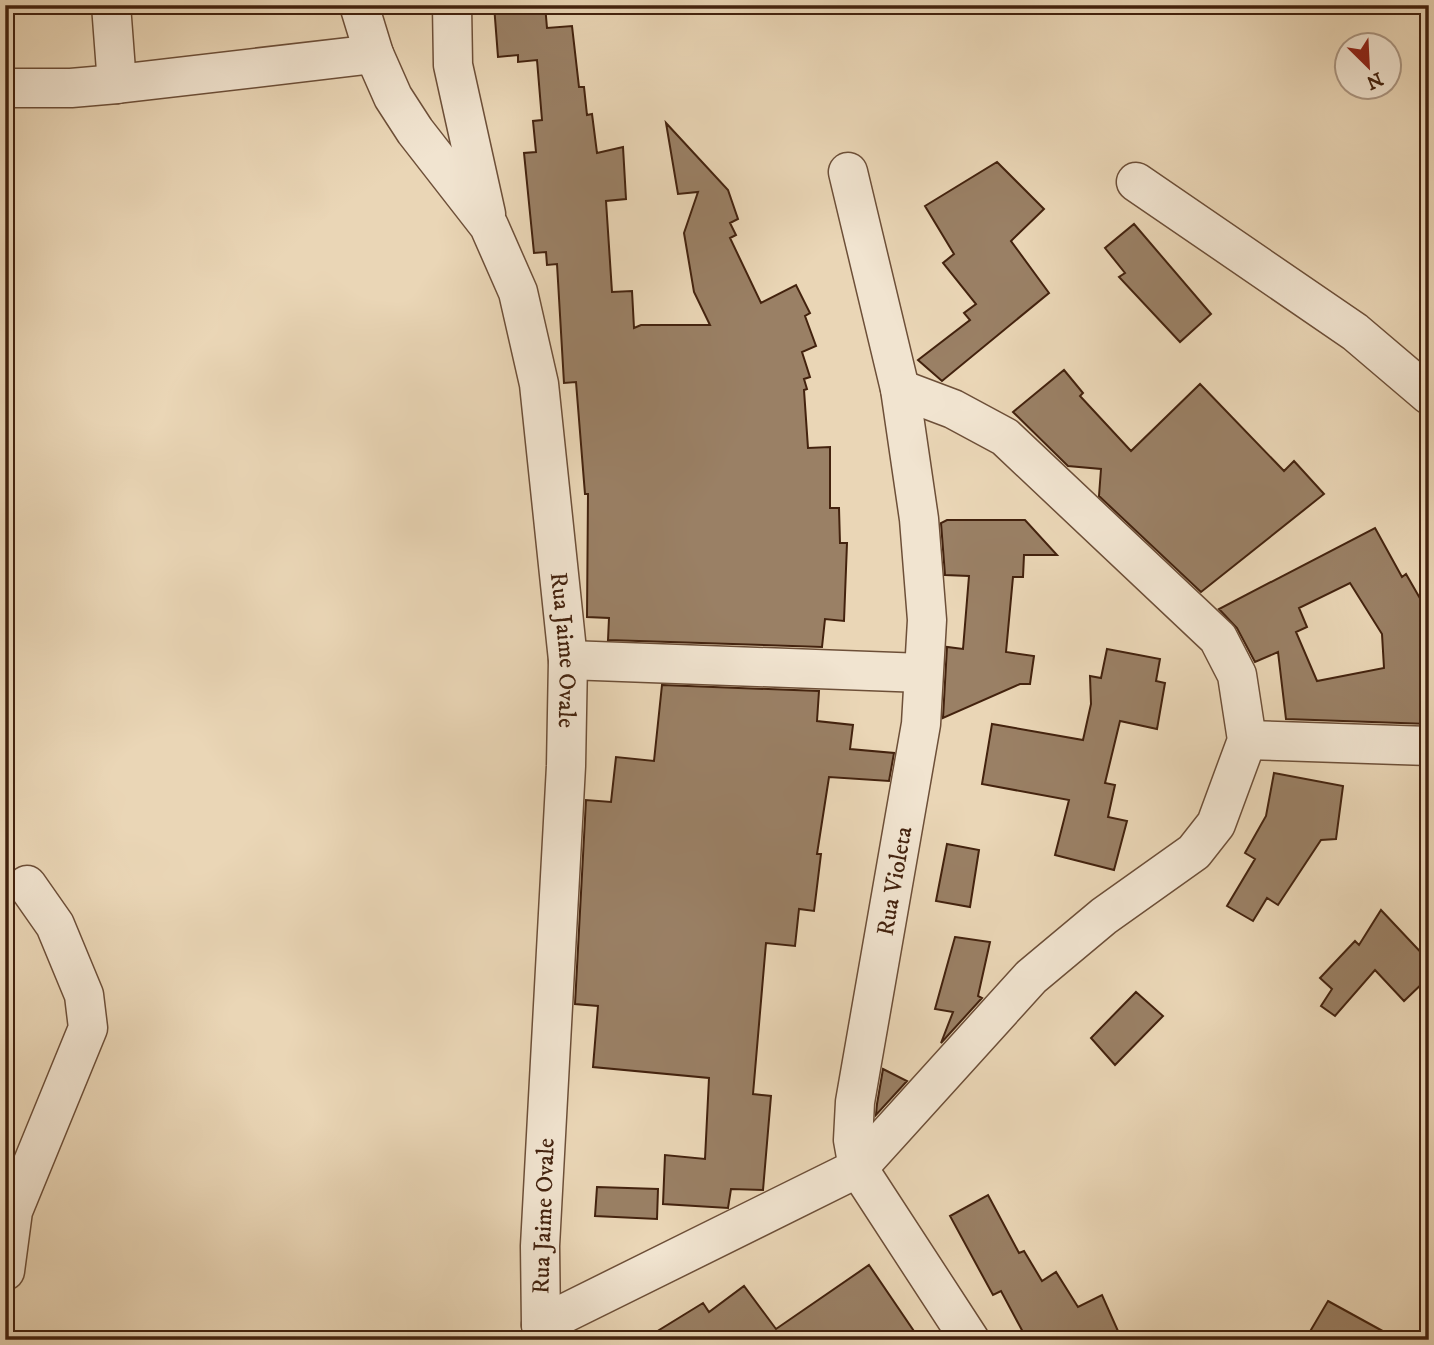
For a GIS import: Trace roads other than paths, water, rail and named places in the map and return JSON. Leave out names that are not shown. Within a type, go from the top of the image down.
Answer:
[{"type":"street","points":[[111,5],[117,84]]},
{"type":"street","name":"Rua Jaime Ovale","points":[[359,5],[374,54],[393,97],[415,131],[489,226],[518,292],[539,384],[568,660],[566,766],[540,1247],[543,1333]]},
{"type":"street","points":[[452,5],[453,65],[489,226]]},
{"type":"street","points":[[5,88],[71,88],[117,84],[374,54]]},
{"type":"street","name":"Rua Violeta","points":[[848,172],[900,389],[919,519],[927,620],[921,724],[855,1102],[853,1140],[858,1168],[970,1340]]},
{"type":"street","points":[[1136,182],[1354,332],[1429,395]]},
{"type":"street","points":[[543,1333],[858,1168],[1031,977],[1104,916],[1194,852],[1216,824],[1247,740],[1237,676],[1218,638],[1199,616],[1005,437],[953,409],[900,389]]},
{"type":"street","points":[[568,660],[923,673]]},
{"type":"street","points":[[1247,740],[1429,746]]},
{"type":"street","points":[[5,1271],[13,1211],[88,1028],[84,995],[60,937],[27,885]]}]
